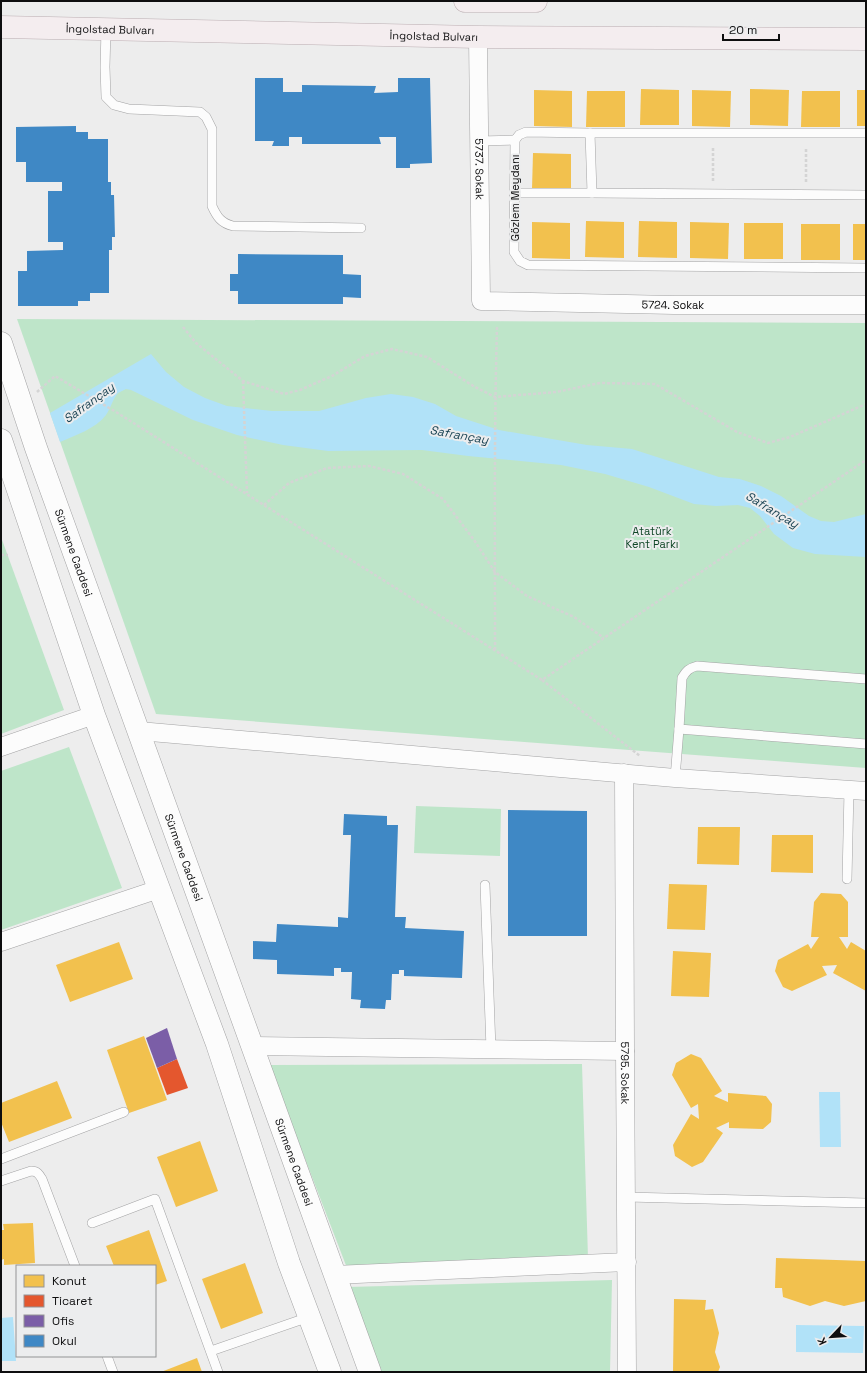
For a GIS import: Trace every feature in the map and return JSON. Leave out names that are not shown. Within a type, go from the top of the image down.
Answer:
[{"type":"main road","points":[[465,1],[536,1]]},
{"type":"main road","name":"İngolstad Bulvarı","points":[[1,27],[478,37],[866,39]]},
{"type":"main road","name":"Sürmene Caddesi","points":[[1,342],[36,448],[370,1372]]},
{"type":"main road","points":[[36,448],[4,450],[94,715],[217,1044],[289,1263],[330,1372]]},
{"type":"main road","points":[[108,752],[140,735]]},
{"type":"main road","points":[[217,1044],[253,1046]]},
{"type":"street","name":"5737. Sokak","points":[[478,37],[481,301]]},
{"type":"street","name":"5724. Sokak","points":[[481,301],[674,305],[866,305]]},
{"type":"street","points":[[1,747],[94,715]]},
{"type":"street","points":[[140,735],[675,778],[858,790]]},
{"type":"street","name":"5795. Sokak","points":[[624,773],[627,1372]]},
{"type":"street","points":[[1,942],[159,889]]},
{"type":"street","points":[[253,1046],[625,1051]]},
{"type":"street","points":[[334,1275],[626,1262]]},
{"type":"lane","points":[[106,29],[106,97],[114,105],[129,109],[200,112],[206,117],[212,130],[212,206],[216,216],[225,224],[234,226],[361,228]]},
{"type":"lane","name":"Gözlem Meydanı","points":[[866,132],[526,132],[519,135],[515,140],[514,193],[514,252],[520,262],[528,265],[866,268]]},
{"type":"lane","points":[[590,133],[592,193]]},
{"type":"lane","points":[[479,141],[515,140]]},
{"type":"lane","points":[[514,193],[866,195]]},
{"type":"lane","points":[[675,778],[682,678],[685,672],[690,668],[697,666],[866,679]]},
{"type":"lane","points":[[679,729],[866,744]]},
{"type":"lane","points":[[848,879],[858,790]]},
{"type":"lane","points":[[485,886],[491,1049]]},
{"type":"lane","points":[[1,1159],[124,1112]]},
{"type":"lane","points":[[1,1181],[31,1170],[38,1173],[42,1179],[75,1265]]},
{"type":"lane","points":[[627,1197],[866,1203]]},
{"type":"lane","points":[[92,1223],[156,1199],[218,1372]]},
{"type":"lane","points":[[211,1351],[309,1317]]},
{"type":"lane","points":[[108,1357],[113,1372]]},
{"type":"path","points":[[713,133],[713,194]]},
{"type":"path","points":[[806,195],[807,133]]},
{"type":"path","points":[[495,650],[496,470],[494,422],[497,326]]},
{"type":"path","points":[[182,327],[196,343],[243,381],[284,394],[300,390],[332,376],[365,356],[392,349],[426,357],[475,387],[495,397],[556,392],[600,383],[655,384],[737,432],[768,443],[790,437],[866,404]]},
{"type":"path","points":[[55,376],[264,504],[542,680],[642,758]]},
{"type":"path","points":[[243,381],[247,494]]},
{"type":"path","points":[[542,680],[866,460]]},
{"type":"path","points":[[264,504],[289,483],[327,468],[369,466],[403,474],[443,499],[474,540],[495,572],[527,596],[574,617],[604,638]]},
{"type":"path","points":[[1,556],[8,555]]},
{"type":"green space","name":"Atatürk Kent Parkı","points":[[17,319],[866,323],[866,768],[156,714]]},
{"type":"green space","points":[[1,537],[64,710],[1,734]]},
{"type":"green space","points":[[69,747],[122,888],[1,930],[1,771]]},
{"type":"green space","points":[[416,806],[501,809],[500,856],[414,853]]},
{"type":"green space","points":[[582,1064],[588,1258],[347,1268],[269,1065]]},
{"type":"green space","points":[[612,1280],[610,1372],[380,1372],[347,1287]]},
{"type":"water","name":"Safrançay","points":[[151,354],[166,372],[184,387],[205,398],[227,406],[272,411],[319,411],[366,398],[391,394],[413,397],[435,404],[456,416],[499,430],[587,445],[632,449],[719,477],[740,479],[761,486],[781,496],[809,516],[821,521],[834,522],[866,514],[866,557],[815,554],[793,548],[774,534],[760,516],[750,508],[738,505],[716,506],[694,504],[649,487],[605,474],[561,465],[422,450],[328,451],[283,445],[237,435],[193,420],[126,389],[118,393],[114,398],[109,410],[102,420],[85,431],[60,442],[50,413]]},
{"type":"water","points":[[819,1092],[840,1092],[841,1147],[820,1147]]},
{"type":"water","points":[[13,1317],[16,1361],[1,1361],[1,1318]]},
{"type":"water","points":[[796,1325],[864,1326],[863,1353],[796,1352]]},
{"type":"building: Konut","points":[[641,89],[679,90],[679,125],[640,125]]},
{"type":"building: Konut","points":[[750,89],[789,90],[788,126],[750,125]]},
{"type":"building: Konut","points":[[534,90],[572,91],[572,127],[534,126]]},
{"type":"building: Konut","points":[[692,90],[731,91],[730,127],[692,126]]},
{"type":"building: Konut","points":[[857,90],[866,90],[866,126],[857,126]]},
{"type":"building: Konut","points":[[587,91],[625,91],[625,127],[586,127]]},
{"type":"building: Konut","points":[[802,91],[840,91],[840,127],[801,127]]},
{"type":"building: Konut","points":[[533,153],[571,154],[571,189],[532,189]]},
{"type":"building: Konut","points":[[586,221],[624,222],[624,258],[585,257]]},
{"type":"building: Konut","points":[[639,221],[677,222],[677,258],[638,257]]},
{"type":"building: Konut","points":[[532,222],[570,223],[570,259],[532,258]]},
{"type":"building: Konut","points":[[690,222],[729,223],[728,259],[690,258]]},
{"type":"building: Konut","points":[[744,223],[783,223],[783,259],[744,259]]},
{"type":"building: Konut","points":[[801,224],[840,224],[840,260],[801,260]]},
{"type":"building: Konut","points":[[853,224],[866,224],[866,260],[853,260]]},
{"type":"building: Konut","points":[[698,827],[740,827],[739,865],[697,864]]},
{"type":"building: Konut","points":[[772,835],[813,835],[813,873],[771,872]]},
{"type":"building: Konut","points":[[669,884],[707,885],[705,930],[667,929]]},
{"type":"building: Konut","points":[[821,893],[841,894],[848,902],[848,937],[839,937],[847,949],[851,942],[866,951],[866,991],[833,973],[837,965],[822,966],[827,975],[792,991],[783,987],[775,971],[778,960],[808,944],[811,949],[819,937],[811,937],[814,902]]},
{"type":"building: Konut","points":[[119,942],[133,979],[70,1002],[56,965]]},
{"type":"building: Konut","points":[[673,951],[711,953],[709,997],[671,996]]},
{"type":"building: Konut","points":[[144,1036],[167,1100],[129,1113],[107,1050]]},
{"type":"building: Konut","points":[[691,1054],[701,1058],[722,1091],[714,1096],[728,1102],[728,1093],[766,1096],[772,1104],[771,1122],[763,1129],[729,1128],[729,1122],[716,1128],[723,1133],[703,1162],[692,1167],[675,1156],[673,1145],[691,1114],[699,1119],[698,1104],[691,1108],[672,1075],[676,1063]]},
{"type":"building: Konut","points":[[57,1081],[72,1118],[9,1142],[1,1122],[1,1103]]},
{"type":"building: Konut","points":[[200,1141],[218,1191],[176,1207],[157,1157]]},
{"type":"building: Konut","points":[[33,1223],[35,1263],[4,1265],[4,1259],[1,1260],[1,1230],[4,1230],[3,1224]]},
{"type":"building: Konut","points":[[149,1230],[167,1281],[156,1285],[156,1265],[114,1265],[106,1246]]},
{"type":"building: Konut","points":[[776,1258],[866,1261],[866,1301],[844,1306],[825,1301],[810,1306],[783,1297],[782,1288],[775,1288]]},
{"type":"building: Konut","points":[[245,1263],[263,1313],[221,1329],[202,1279]]},
{"type":"building: Konut","points":[[674,1299],[706,1300],[705,1310],[713,1309],[719,1333],[715,1352],[720,1367],[718,1372],[673,1372]]},
{"type":"building: Konut","points":[[197,1358],[202,1372],[161,1372]]},
{"type":"building: Ticaret","points":[[177,1059],[188,1088],[167,1095],[157,1068]]},
{"type":"building: Ofis","points":[[167,1028],[177,1059],[157,1068],[146,1038]]},
{"type":"building: Okul","points":[[255,78],[283,78],[283,92],[302,92],[302,85],[376,86],[374,93],[398,92],[398,78],[430,78],[432,163],[410,164],[410,168],[396,168],[396,137],[379,137],[381,144],[302,144],[302,137],[289,137],[289,146],[272,146],[274,141],[255,141]]},
{"type":"building: Okul","points":[[76,126],[76,132],[88,132],[88,139],[108,139],[108,182],[111,182],[111,195],[114,195],[115,237],[112,237],[112,250],[109,250],[109,293],[90,293],[90,301],[78,301],[78,306],[18,306],[18,271],[27,271],[27,251],[63,250],[63,242],[48,242],[48,191],[62,191],[62,182],[26,182],[26,162],[16,162],[16,127]]},
{"type":"building: Okul","points":[[238,254],[343,255],[343,274],[361,275],[361,298],[343,297],[343,304],[238,304],[238,291],[230,291],[230,274],[238,274]]},
{"type":"building: Okul","points":[[508,810],[587,811],[587,936],[508,936]]},
{"type":"building: Okul","points":[[344,814],[387,816],[387,825],[398,825],[395,917],[406,917],[405,928],[464,931],[462,978],[404,976],[404,970],[399,970],[399,974],[392,974],[391,1000],[386,1000],[385,1009],[360,1008],[361,1000],[351,999],[352,972],[341,972],[341,968],[334,968],[334,976],[277,974],[277,960],[253,959],[253,941],[276,942],[277,924],[338,927],[338,917],[348,918],[351,835],[343,835]]}]
